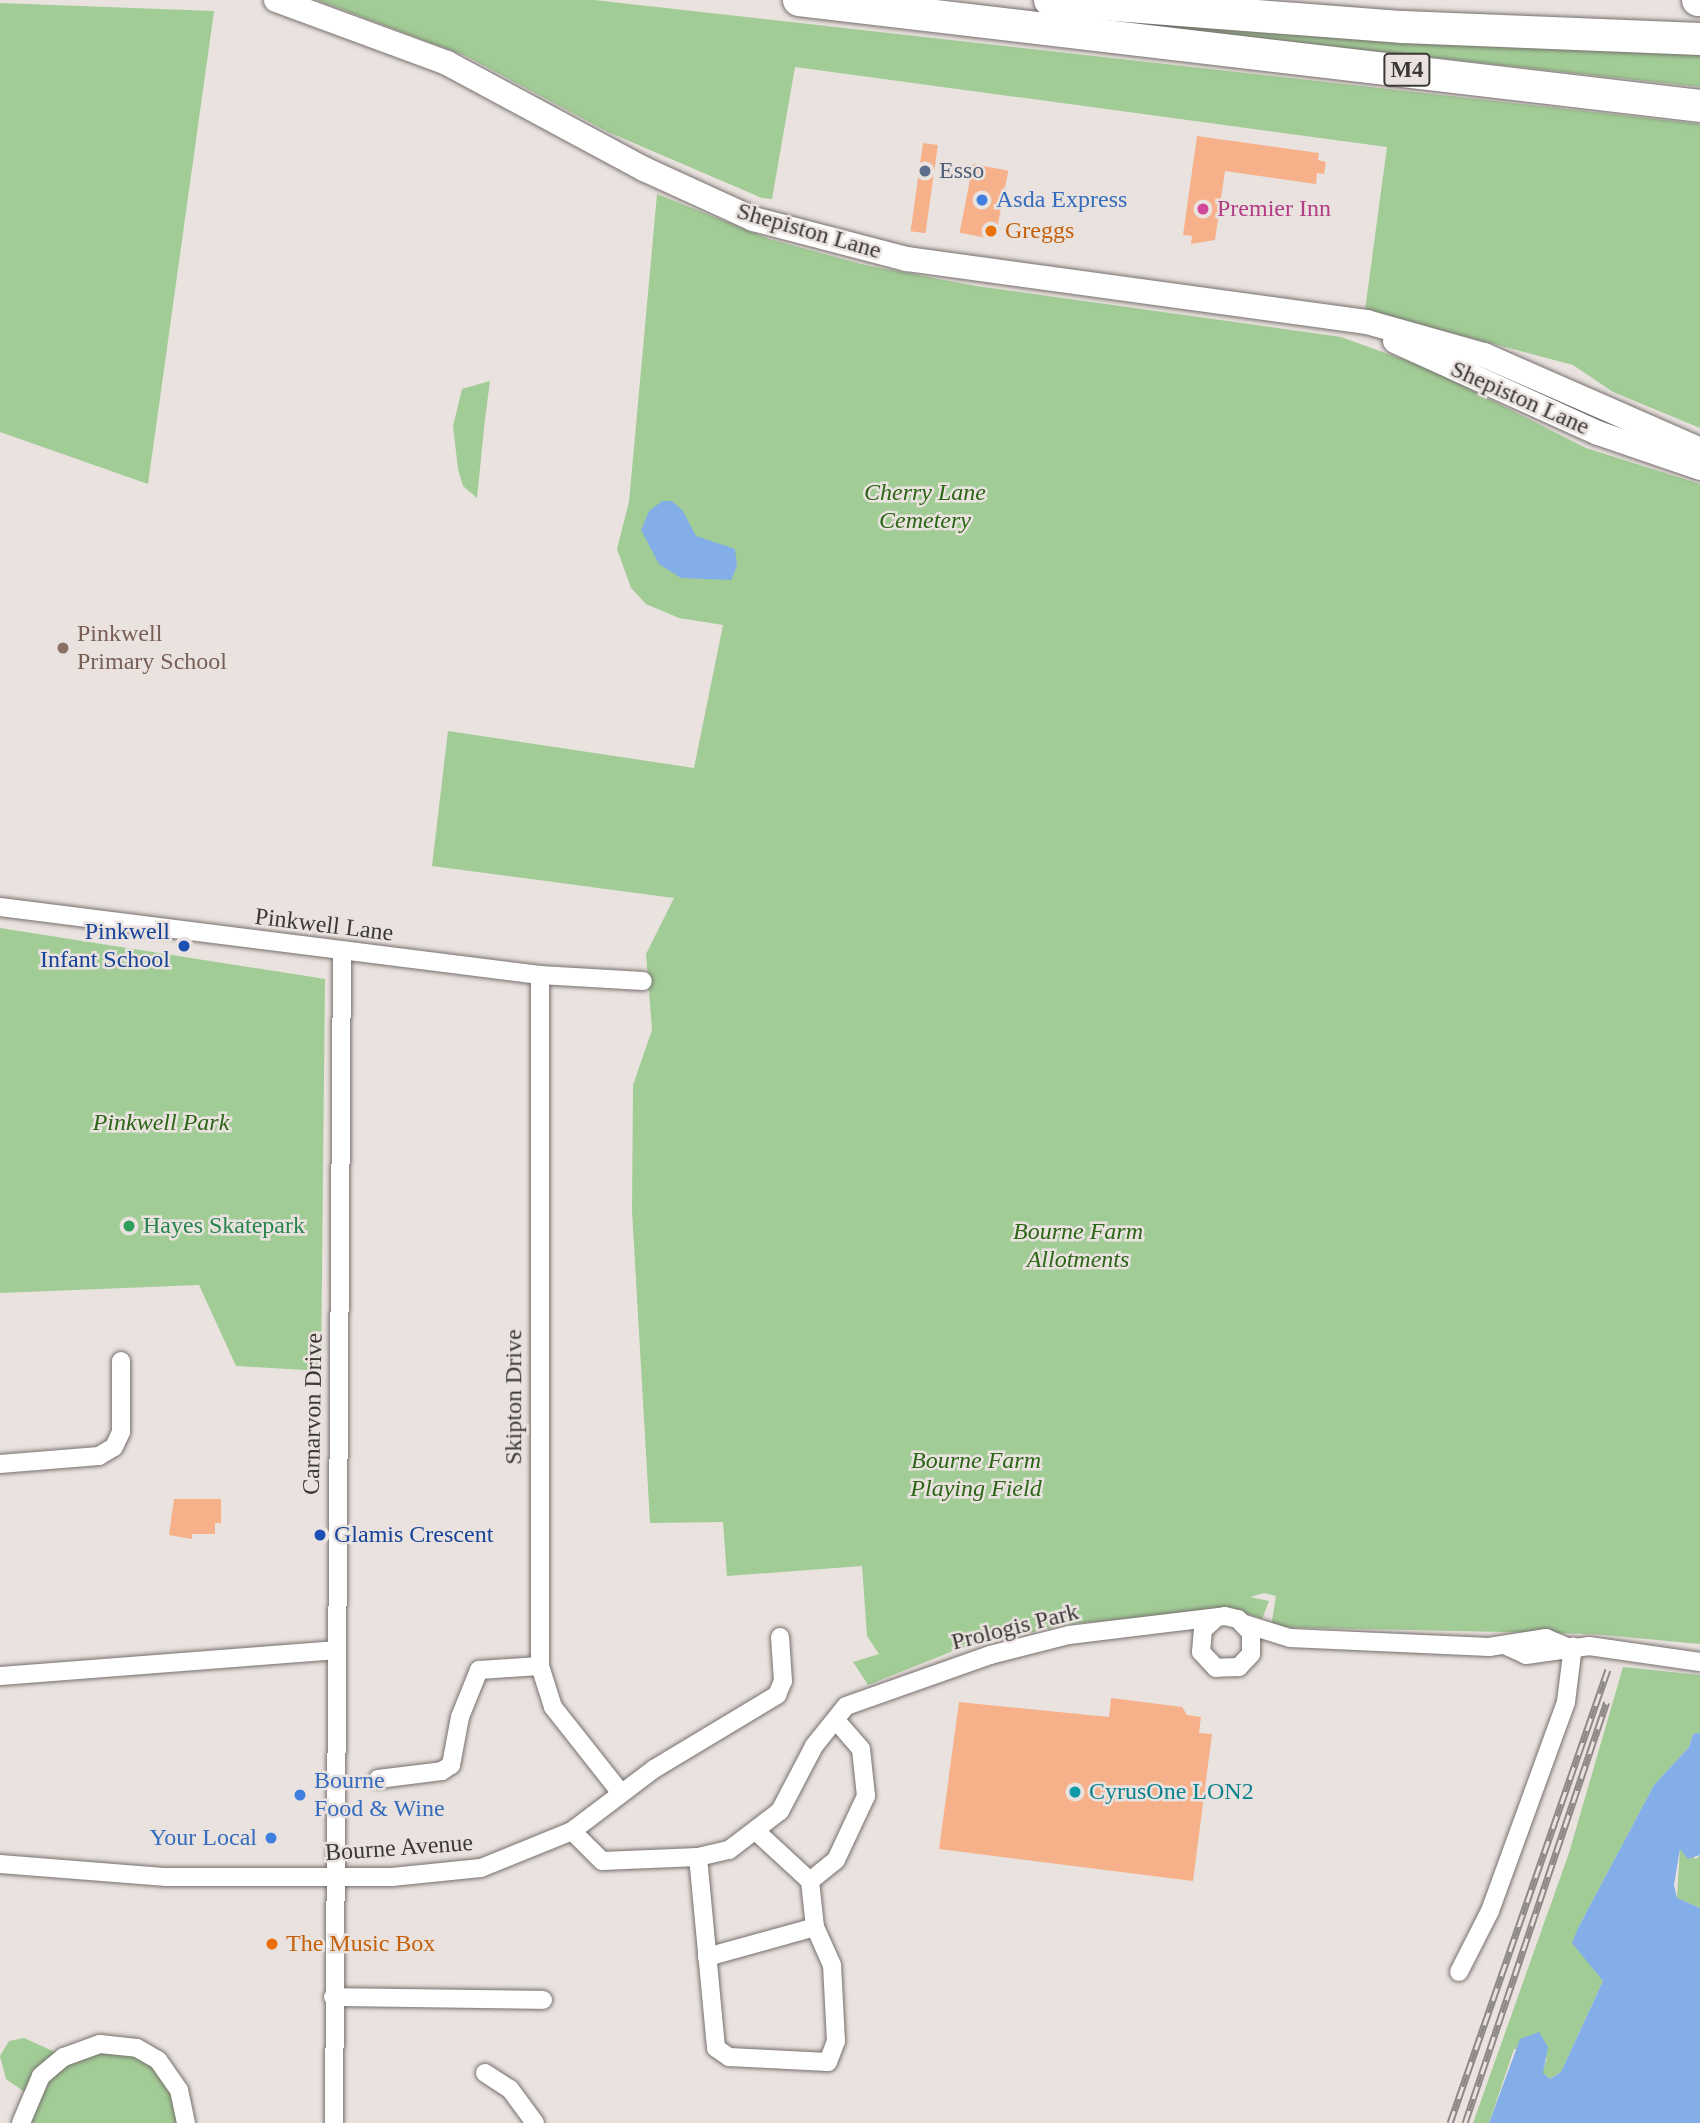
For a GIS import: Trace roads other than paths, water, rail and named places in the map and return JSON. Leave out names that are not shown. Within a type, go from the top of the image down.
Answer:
[{"type":"highway","name":"M4","points":[[799,0],[1700,106]]},
{"type":"highway","name":"M4","points":[[1050,0],[1403,27],[1700,39]]},
{"type":"street","name":"Shepiston Lane","points":[[276,0],[447,62],[643,169],[753,219],[805,235],[907,259],[1341,323],[1367,323],[1484,355],[1700,450]]},
{"type":"street","name":"Shepiston Lane","points":[[1341,323],[1598,433],[1700,468]]},
{"type":"street","name":"Pinkwell Lane","points":[[0,907],[540,975],[643,981]]},
{"type":"street","name":"Carnarvon Drive","points":[[334,2123],[335,1650],[342,951]]},
{"type":"street","name":"Skipton Drive","points":[[540,975],[540,1666],[554,1707],[621,1793]]},
{"type":"street","points":[[0,1464],[99,1456],[114,1447],[121,1432],[121,1361]]},
{"type":"street","points":[[1199,1648],[1203,1629],[1215,1619],[1231,1617],[1290,1638]]},
{"type":"street","name":"Prologis Park","points":[[753,1836],[791,1795],[814,1746],[837,1721],[846,1706],[885,1691],[1069,1634],[1215,1619]]},
{"type":"street","points":[[1160,1625],[1199,1648],[1210,1665],[1224,1670],[1247,1661],[1253,1645],[1245,1624]]},
{"type":"street","name":"Bourne Avenue","points":[[0,1864],[166,1877],[335,1878],[481,1868],[572,1831],[621,1793],[777,1695],[783,1681],[780,1637]]},
{"type":"street","points":[[1253,1645],[1290,1638],[1507,1646],[1526,1655],[1550,1656],[1570,1646],[1698,1660]]},
{"type":"street","points":[[1459,1972],[1490,1911],[1566,1702],[1570,1646]]},
{"type":"street","points":[[0,1676],[335,1650]]},
{"type":"street","points":[[378,1779],[442,1771],[451,1765],[460,1717],[479,1670],[540,1666]]},
{"type":"street","points":[[810,1881],[836,1860],[866,1796],[860,1749],[837,1721]]},
{"type":"street","points":[[572,1831],[603,1861],[698,1857],[753,1836],[810,1881],[815,1927],[832,1965],[836,2041],[828,2062],[729,2057],[716,2048],[698,1857]]},
{"type":"street","points":[[707,1957],[815,1927]]},
{"type":"street","points":[[333,1997],[543,2000]]},
{"type":"street","points":[[21,2123],[41,2076],[64,2057],[100,2044],[137,2048],[158,2060],[179,2090],[186,2123]]},
{"type":"street","points":[[485,2073],[510,2089],[535,2123]]},
{"type":"water","points":[[662,501],[672,501],[683,511],[696,536],[735,549],[737,566],[731,580],[681,578],[659,564],[641,530],[649,511]]},
{"type":"water","points":[[1700,1733],[1700,1855],[1688,1859],[1680,1849],[1674,1885],[1677,1898],[1700,1908],[1700,2123],[1489,2123],[1520,2039],[1539,2032],[1548,2047],[1543,2073],[1550,2079],[1561,2072],[1603,1981],[1572,1943],[1578,1928],[1654,1785],[1689,1747],[1693,1734]]},
{"type":"railway","points":[[1450,2123],[1608,1670]]},
{"type":"railway","points":[[1465,2123],[1607,1702]]},
{"type":"place","name":"Esso","points":[[925,171]]},
{"type":"place","name":"Asda Express","points":[[982,200]]},
{"type":"place","name":"Premier Inn","points":[[1203,209]]},
{"type":"place","name":"Greggs","points":[[991,231]]},
{"type":"place","name":"Pinkwell Primary School","points":[[63,648]]},
{"type":"place","name":"Pinkwell Infant School","points":[[184,946]]},
{"type":"place","name":"Hayes Skatepark","points":[[129,1226]]},
{"type":"place","name":"Glamis Crescent","points":[[320,1535]]},
{"type":"place","name":"CyrusOne LON2","points":[[1075,1792]]},
{"type":"place","name":"Bourne Food & Wine","points":[[300,1795]]},
{"type":"place","name":"Your Local","points":[[271,1838]]},
{"type":"place","name":"The Music Box","points":[[272,1944]]},
{"type":"park label","name":"Cherry Lane Cemetery","points":[[925,507]]},
{"type":"park label","name":"Pinkwell Park","points":[[161,1123]]},
{"type":"park label","name":"Bourne Farm Allotments","points":[[1078,1246]]},
{"type":"park label","name":"Bourne Farm Playing Field","points":[[976,1475]]}]
